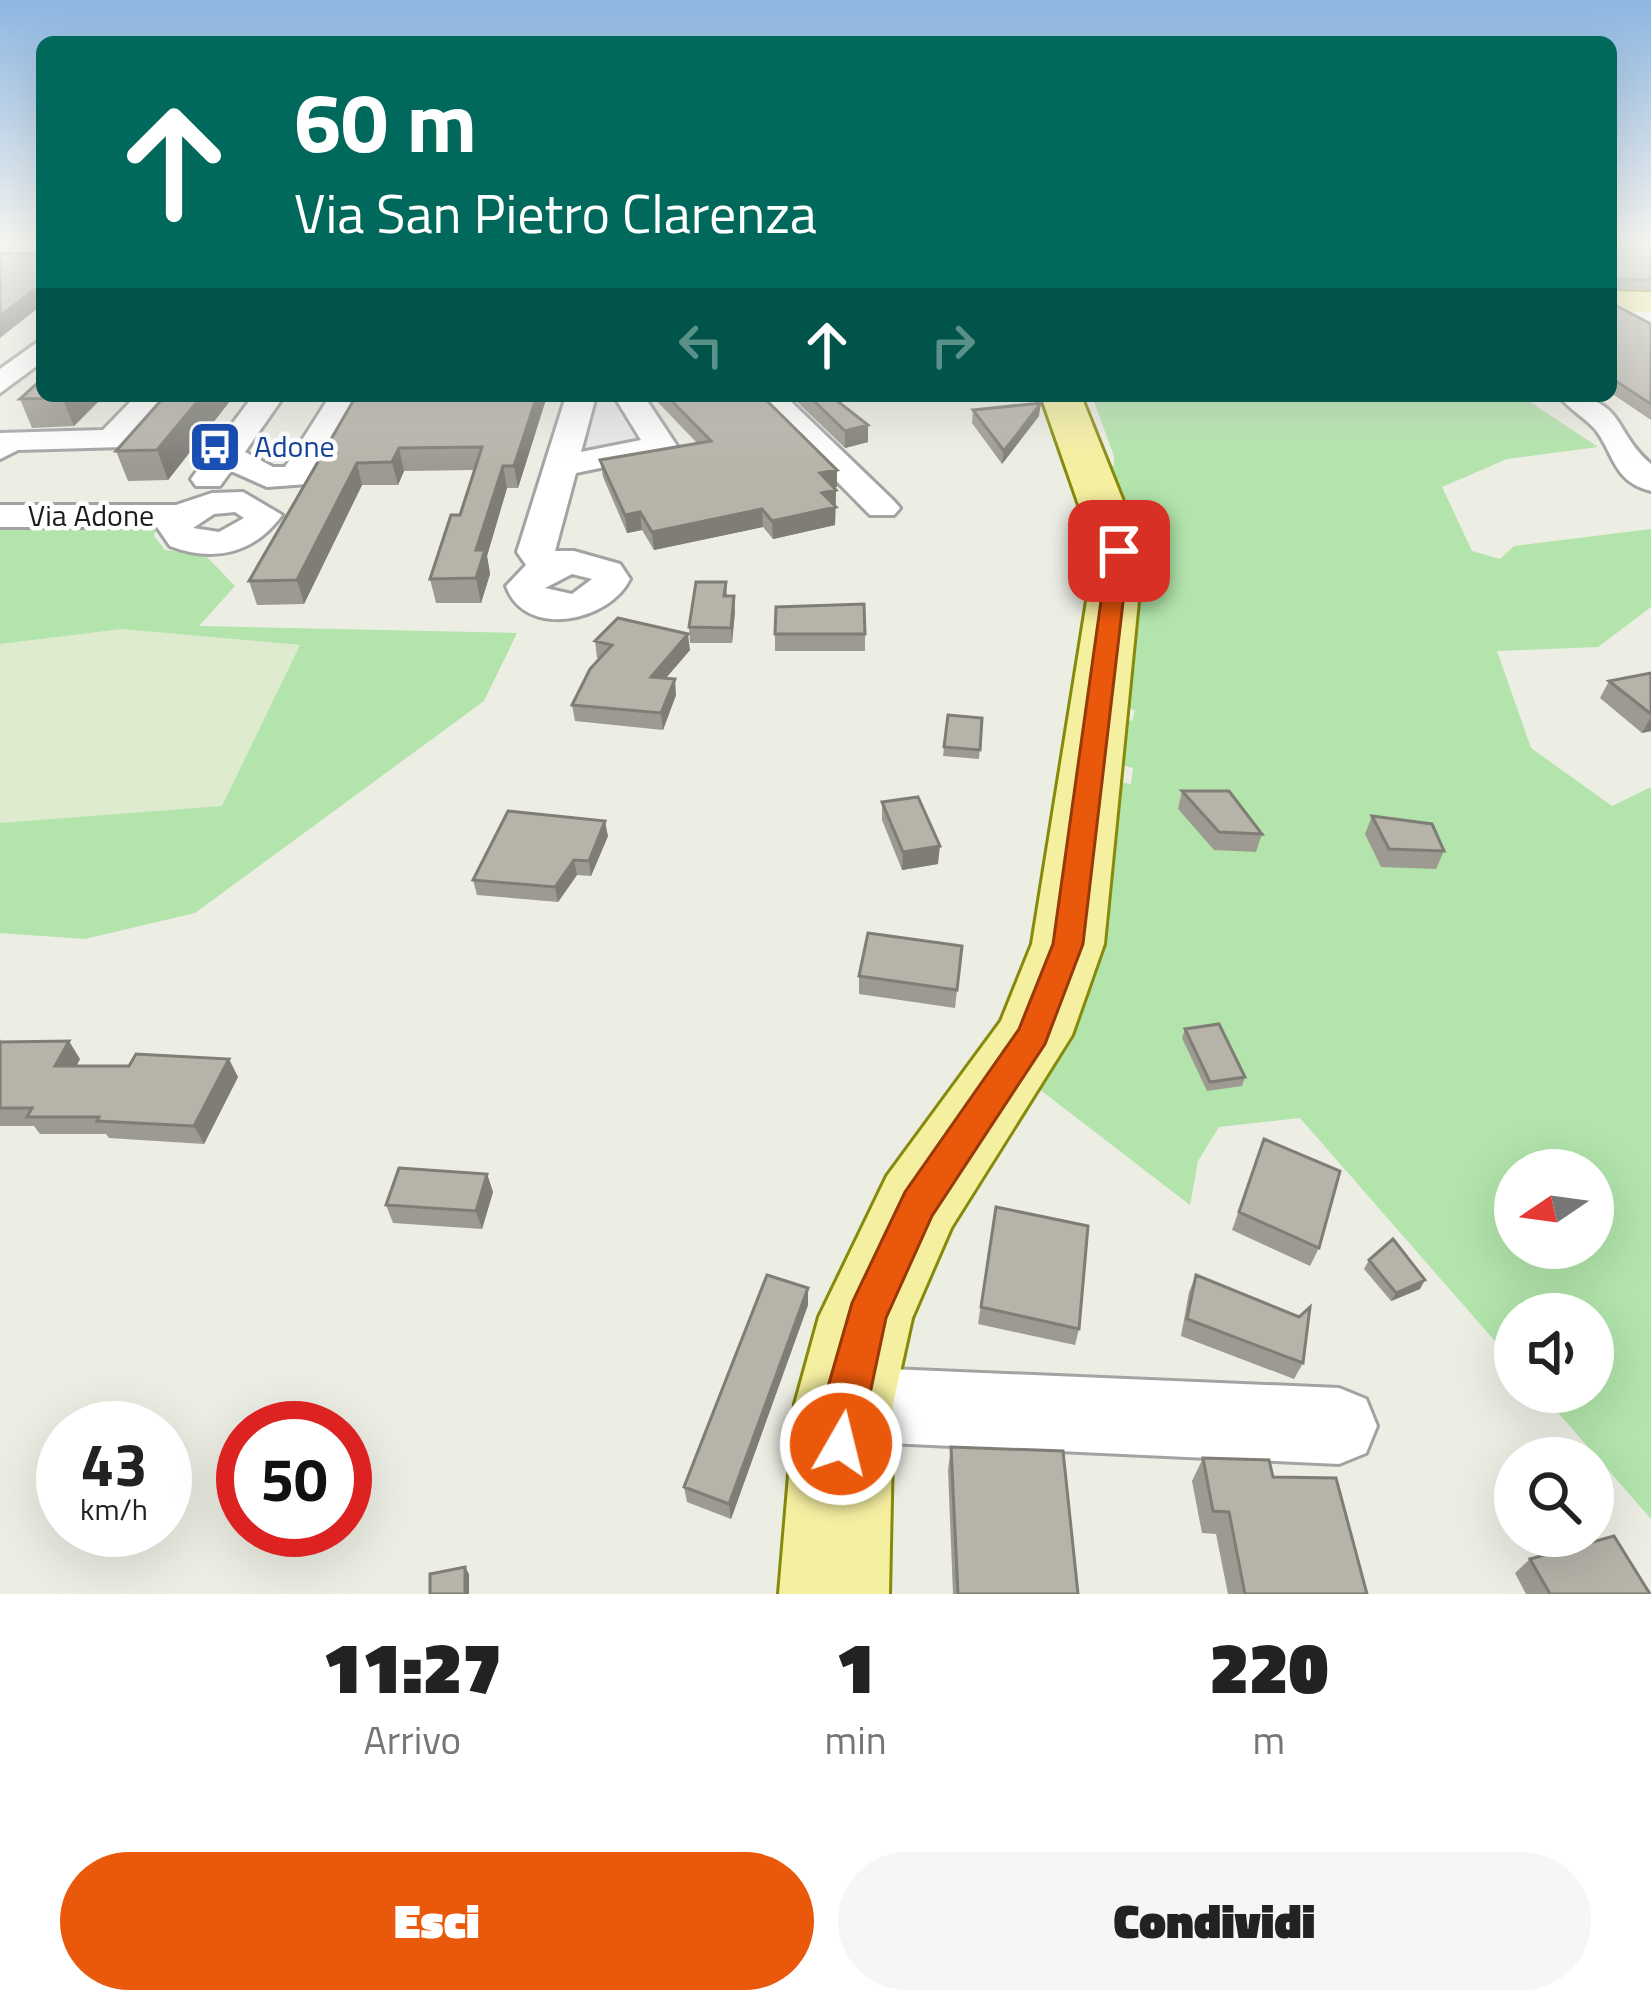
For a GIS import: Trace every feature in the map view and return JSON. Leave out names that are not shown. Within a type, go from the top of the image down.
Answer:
[{"type":"main road","points":[[834,1594],[844,1404],[866,1317],[919,1204],[1034,1035],[1068,944],[1119,551],[1064,402]]},
{"type":"street","points":[[0,384],[36,351]]},
{"type":"street","points":[[0,448],[9,440],[112,440],[147,402]]},
{"type":"street","name":"Via Adone","points":[[0,516],[191,512],[199,492],[265,402]]},
{"type":"street","points":[[226,455],[267,477],[296,477],[341,402]]},
{"type":"street","points":[[547,567],[536,552],[579,402]]},
{"type":"street","points":[[561,466],[662,446],[632,402]]},
{"type":"street","points":[[774,402],[882,508]]},
{"type":"street","points":[[1581,402],[1611,427],[1623,457],[1651,481]]},
{"type":"street","points":[[844,1404],[1340,1426]]},
{"type":"green space","points":[[1094,402],[1530,402],[1598,447],[1507,459],[1442,487],[1472,551],[1500,559],[1514,546],[1651,529],[1651,607],[1598,647],[1497,651],[1531,748],[1612,806],[1651,787],[1651,1519],[1614,1477],[1614,1437],[1579,1437],[1558,1413],[1614,1413],[1614,1293],[1494,1293],[1494,1340],[1300,1118],[1219,1127],[1198,1161],[1190,1205],[1030,1082],[1106,780],[1131,784],[1133,768],[1111,762],[1115,719],[1132,721],[1135,711],[1117,700],[1103,472],[1114,465]]},
{"type":"green space","points":[[159,524],[154,536],[165,550],[205,555],[235,586],[199,626],[517,633],[484,701],[195,913],[85,939],[0,933],[0,823],[222,806],[300,645],[122,629],[0,644],[0,525]]},
{"type":"green space","points":[[122,629],[300,645],[222,807],[0,823],[0,644]]},
{"type":"shaded area","points":[[593,402],[622,402],[648,442],[579,456]]},
{"type":"building","points":[[1617,316],[1636,316],[1651,324],[1651,404],[1617,382]]},
{"type":"building","points":[[36,384],[36,399],[20,399]]},
{"type":"building","points":[[160,402],[197,402],[157,450],[116,451]]},
{"type":"building","points":[[353,402],[535,402],[514,466],[503,466],[476,550],[485,550],[476,578],[430,579],[451,515],[460,515],[482,447],[399,448],[392,462],[357,463],[297,580],[249,581]]},
{"type":"building","points":[[673,402],[768,402],[837,470],[820,473],[836,490],[822,493],[836,507],[772,521],[762,509],[652,532],[640,512],[625,515],[600,460],[711,441]]},
{"type":"building","points":[[815,402],[839,402],[868,425],[845,431]]},
{"type":"building","points":[[1041,403],[1004,451],[973,410]]},
{"type":"building","points":[[696,582],[726,582],[724,596],[734,596],[731,628],[689,627]]},
{"type":"building","points":[[864,604],[865,634],[775,634],[776,607]]},
{"type":"building","points":[[618,618],[688,634],[651,677],[675,679],[661,713],[572,705],[590,669],[612,645],[595,641]]},
{"type":"building","points":[[1651,673],[1651,714],[1609,681]]},
{"type":"building","points":[[948,715],[982,718],[980,750],[944,747]]},
{"type":"building","points":[[1182,791],[1229,791],[1262,834],[1219,832]]},
{"type":"building","points":[[918,797],[940,846],[903,852],[882,802]]},
{"type":"building","points":[[508,811],[605,821],[589,861],[574,860],[555,887],[473,880]]},
{"type":"building","points":[[1372,816],[1432,824],[1444,851],[1389,849]]},
{"type":"building","points":[[868,933],[962,946],[957,990],[859,976]]},
{"type":"building","points":[[1219,1024],[1245,1077],[1210,1082],[1185,1029]]},
{"type":"building","points":[[69,1041],[55,1066],[129,1066],[136,1054],[229,1059],[194,1126],[97,1121],[99,1117],[27,1117],[32,1108],[0,1108],[0,1042]]},
{"type":"building","points":[[1264,1139],[1340,1171],[1319,1248],[1239,1212]]},
{"type":"building","points":[[399,1168],[487,1174],[476,1211],[386,1205]]},
{"type":"building","points":[[996,1207],[1088,1226],[1079,1329],[981,1307]]},
{"type":"building","points":[[1393,1239],[1425,1280],[1396,1293],[1369,1260]]},
{"type":"building","points":[[767,1275],[808,1288],[729,1504],[684,1487]]},
{"type":"building","points":[[1196,1275],[1299,1317],[1310,1307],[1303,1363],[1187,1319]]},
{"type":"building","points":[[951,1447],[1063,1451],[1078,1594],[958,1594]]},
{"type":"building","points":[[1203,1458],[1269,1460],[1273,1477],[1336,1478],[1367,1594],[1245,1594],[1229,1512],[1213,1511]]},
{"type":"building","points":[[1614,1536],[1650,1594],[1550,1594],[1530,1559],[1614,1557]]},
{"type":"building","points":[[465,1567],[465,1594],[430,1594],[430,1574]]},
{"type":"place","name":"Adone","points":[[215,447]]},
{"type":"route","points":[[841,1444],[844,1404],[866,1317],[919,1204],[1034,1035],[1068,944],[1119,551]]}]
